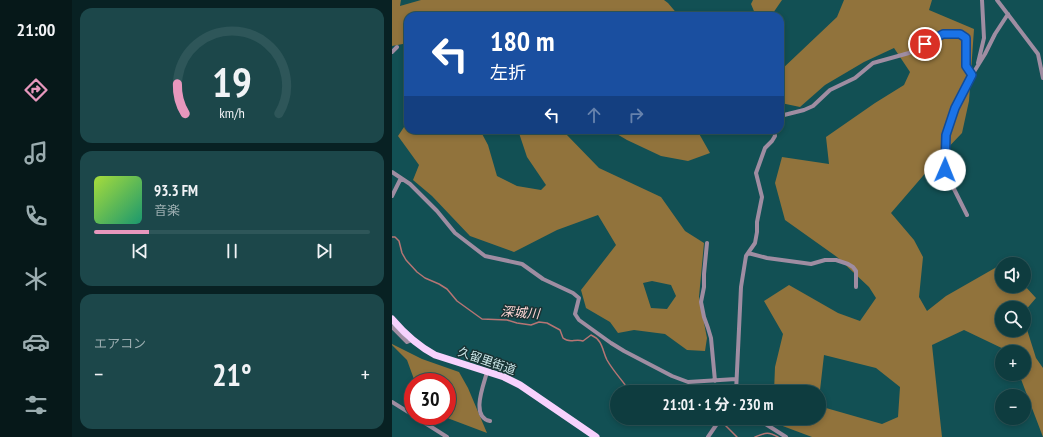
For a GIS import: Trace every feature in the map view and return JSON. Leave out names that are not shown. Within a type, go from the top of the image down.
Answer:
[{"type":"main road","name":"久留里街道","points":[[392,319],[412,340],[434,355],[487,372],[520,385],[596,437]]},
{"type":"street","points":[[978,66],[984,41],[982,0]]},
{"type":"street","points":[[996,0],[1038,54],[1043,78]]},
{"type":"street","points":[[967,215],[945,170],[946,135],[955,108],[995,34],[1008,14]]},
{"type":"street","points":[[784,115],[813,106],[830,90],[855,78],[873,62],[918,50],[943,34],[960,34],[966,38],[966,66],[972,75]]},
{"type":"street","points":[[984,41],[990,45]]},
{"type":"street","points":[[392,52],[397,47]]},
{"type":"street","points":[[736,385],[741,287],[746,256],[755,243],[762,197],[756,173],[765,148],[772,141],[775,134]]},
{"type":"street","points":[[392,172],[410,184],[437,211],[455,233],[485,256],[522,264],[543,279],[574,293],[579,298],[575,314],[579,320],[624,351],[672,376],[688,382],[736,379]]},
{"type":"street","points":[[392,196],[401,178]]},
{"type":"street","points":[[707,243],[704,287],[701,302],[710,338],[715,381]]},
{"type":"street","points":[[748,253],[767,258],[811,264],[825,260],[836,260],[848,264],[856,271],[856,287]]},
{"type":"street","points":[[392,326],[407,342],[412,340]]},
{"type":"street","points":[[487,372],[480,398],[479,410],[481,415],[486,420],[490,421]]},
{"type":"street","points":[[392,402],[404,410]]},
{"type":"street","points":[[428,425],[447,437]]},
{"type":"street","points":[[708,437],[717,425]]},
{"type":"street","points":[[767,425],[786,437]]},
{"type":"shaded area","points":[[392,0],[401,0],[400,6],[421,0],[664,0],[676,12],[404,12],[404,44],[392,46]]},
{"type":"shaded area","points":[[753,0],[782,0],[774,12],[754,12],[751,4]]},
{"type":"shaded area","points":[[844,0],[932,0],[929,10],[974,29],[969,101],[962,133],[891,213],[914,240],[923,257],[919,297],[927,311],[946,296],[995,268],[995,293],[1031,293],[1036,298],[1031,304],[1031,301],[995,301],[995,337],[1029,337],[1036,358],[1043,368],[1043,437],[1031,406],[1031,389],[1025,389],[1022,381],[1031,381],[1031,345],[995,345],[964,330],[932,345],[942,437],[812,437],[780,425],[826,425],[826,408],[882,424],[898,417],[900,387],[876,368],[824,355],[821,385],[774,385],[775,367],[783,334],[764,301],[789,285],[838,313],[860,321],[876,298],[869,287],[837,257],[785,220],[775,183],[782,157],[829,164],[826,137],[904,85],[910,72],[894,48],[864,62],[825,85],[800,107],[784,104],[784,67],[837,17]]},
{"type":"shaded area","points":[[404,127],[404,134],[482,134],[488,145],[497,176],[517,186],[541,190],[546,185],[527,157],[519,134],[566,134],[599,168],[661,197],[685,231],[704,243],[699,297],[707,338],[705,351],[687,350],[665,334],[634,330],[618,333],[610,322],[586,308],[581,290],[616,245],[598,215],[557,230],[514,252],[470,236],[432,196],[413,180],[419,165],[398,136]],"holes":[[[652,281],[671,285],[676,296],[667,309],[651,308],[643,283]]]},
{"type":"shaded area","points":[[617,134],[699,134],[710,153],[688,161],[661,156]]},
{"type":"shaded area","points":[[392,345],[422,359],[459,372],[468,388],[487,433],[456,421],[456,373],[412,373],[407,360]]},
{"type":"waterway","name":"深城川","points":[[392,237],[395,237],[399,241],[402,253],[406,260],[417,272],[425,278],[447,289],[457,301],[482,319],[507,320],[531,325],[539,322],[547,323],[560,330],[563,338],[568,341],[583,341],[591,335],[595,337],[600,342],[609,363],[625,385]]},
{"type":"waterway","name":"深城川","points":[[725,425],[737,437]]},
{"type":"waterway","name":"深城川","points":[[755,437],[766,433],[778,437]]},
{"type":"route","points":[[925,44],[943,34],[960,34],[966,38],[966,66],[972,75],[955,108],[946,135],[945,170]]}]
